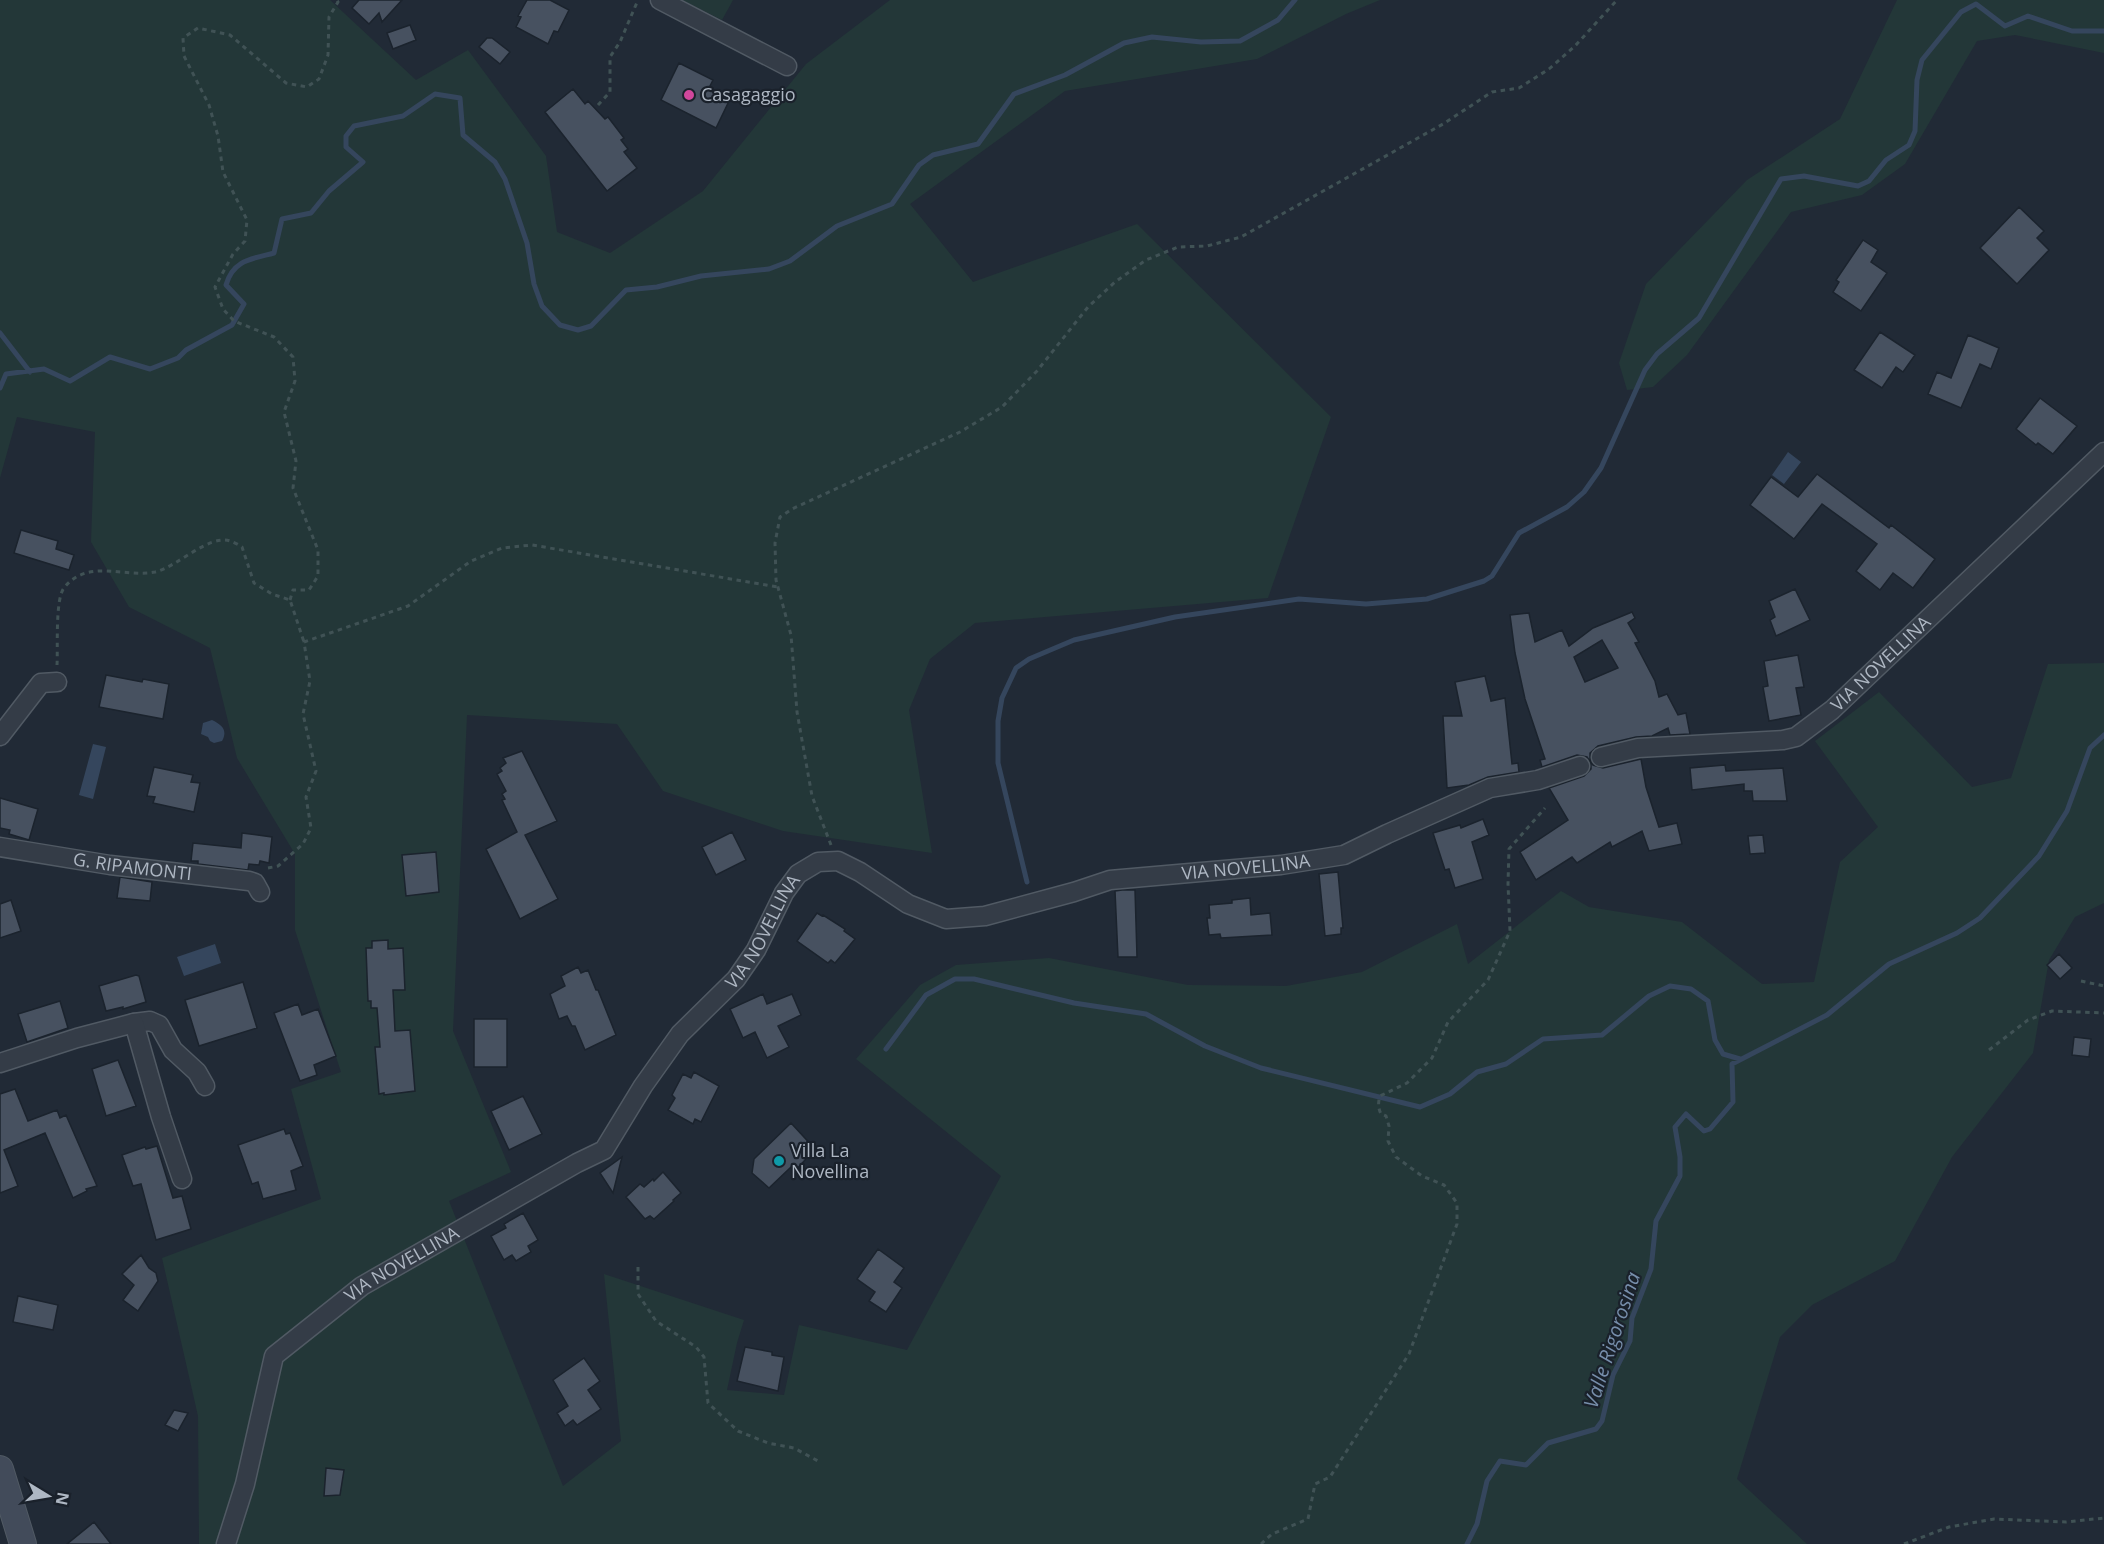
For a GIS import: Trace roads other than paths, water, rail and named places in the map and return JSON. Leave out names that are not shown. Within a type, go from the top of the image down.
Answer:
[{"type":"main road","points":[[0,1469],[23,1544]]},
{"type":"street","points":[[660,0],[787,66]]},
{"type":"street","name":"VIA NOVELLINA","points":[[1601,757],[1638,748],[1783,740],[1796,737],[1832,710],[2104,452]]},
{"type":"street","points":[[0,736],[49,683]]},
{"type":"street","name":"VIA NOVELLINA","points":[[226,1544],[245,1484],[274,1356],[362,1286],[577,1163],[604,1150],[643,1086],[680,1034],[731,984],[756,950],[783,893],[798,874],[818,862],[838,861],[860,872],[908,904],[946,919],[985,916],[1110,880],[1281,865],[1344,855],[1490,788],[1538,780],[1580,766]]},
{"type":"street","name":"G. RIPAMONTI","points":[[0,847],[110,865],[249,881],[255,883],[260,892]]},
{"type":"street","points":[[0,1063],[77,1038],[150,1021],[159,1025],[173,1050],[197,1072],[205,1086]]},
{"type":"street","points":[[134,1023],[161,1117],[182,1179]]},
{"type":"water","points":[[1788,452],[1801,462],[1784,484],[1772,475]]},
{"type":"water","points":[[212,720],[223,728],[222,741],[214,743],[201,734],[203,723]]},
{"type":"water","points":[[93,744],[106,747],[93,799],[79,795]]},
{"type":"water","points":[[215,944],[221,963],[184,976],[177,957]]},
{"type":"waterway","points":[[0,388],[6,374],[44,369],[70,381],[110,357],[150,369],[178,358],[186,350],[232,325],[244,304],[226,285],[233,270],[244,262],[274,253],[282,219],[311,213],[329,191],[363,162],[346,147],[346,136],[354,126],[403,116],[435,94],[460,98],[463,135],[495,162],[505,179],[527,243],[534,284],[542,306],[560,325],[578,330],[591,326],[626,290],[657,287],[701,276],[769,269],[790,261],[837,226],[892,204],[919,165],[933,155],[978,144],[1014,94],[1065,75],[1124,43],[1152,37],[1201,42],[1240,41],[1278,20],[1295,0]]},
{"type":"waterway","points":[[1027,882],[998,763],[998,721],[1002,698],[1016,668],[1029,659],[1074,640],[1175,617],[1299,599],[1366,604],[1427,599],[1484,581],[1492,576],[1519,533],[1567,507],[1584,492],[1601,468],[1645,370],[1657,354],[1699,318],[1781,179],[1804,176],[1858,186],[1869,181],[1886,160],[1909,145],[1915,131],[1917,80],[1922,60],[1961,12],[1976,4],[2005,26],[2028,16],[2072,31],[2104,31]]},
{"type":"waterway","points":[[0,333],[30,372]]},
{"type":"waterway","name":"Valle Rigorosina","points":[[1467,1544],[1477,1524],[1487,1481],[1500,1461],[1526,1465],[1548,1443],[1596,1429],[1602,1421],[1613,1375],[1630,1341],[1632,1318],[1651,1269],[1656,1221],[1680,1176],[1680,1157],[1675,1127],[1686,1114],[1704,1131],[1710,1129],[1733,1102],[1732,1064],[1827,1015],[1889,964],[1957,933],[1980,918],[2039,856],[2067,811],[2090,748],[2104,735]]},
{"type":"waterway","points":[[886,1049],[926,995],[955,979],[974,979],[1074,1003],[1146,1014],[1205,1046],[1261,1068],[1420,1107],[1450,1094],[1477,1072],[1506,1064],[1543,1039],[1602,1035],[1649,996],[1670,986],[1691,989],[1708,1001],[1715,1040],[1723,1054],[1740,1059]]},
{"type":"place","name":"Casagaggio","points":[[689,95]]},
{"type":"place","name":"Villa La Novellina","points":[[779,1161]]}]
